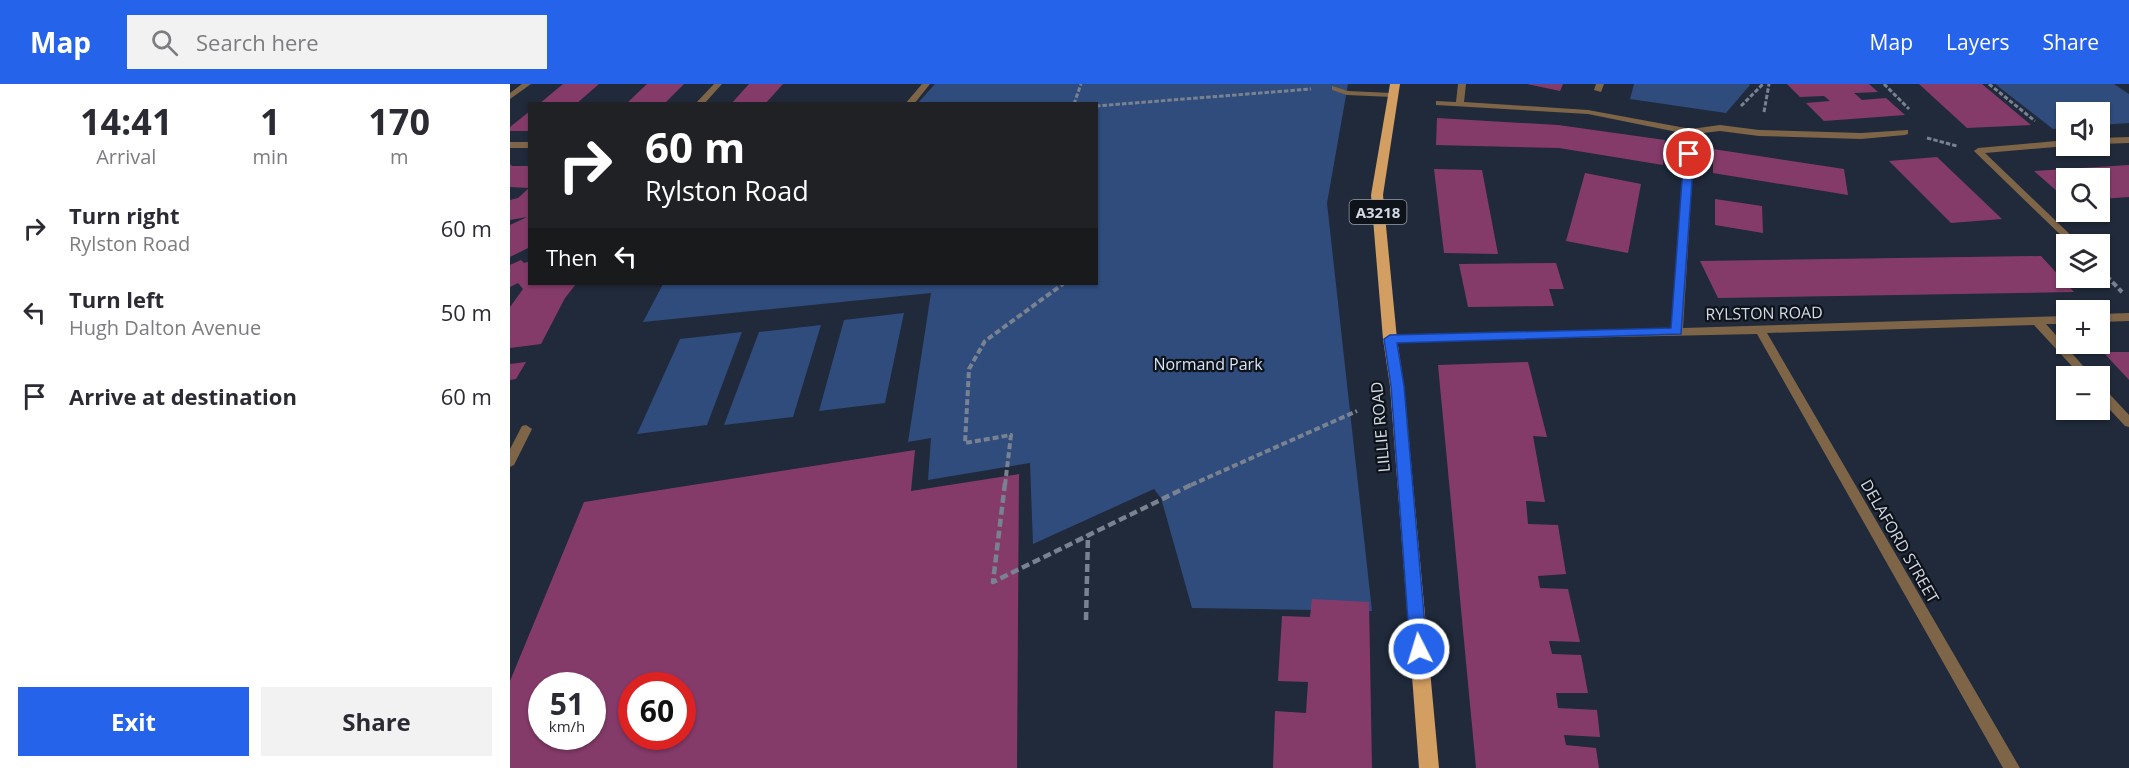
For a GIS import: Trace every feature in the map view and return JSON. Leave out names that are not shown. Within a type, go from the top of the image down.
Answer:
[{"type":"main road","name":"LILLIE ROAD","points":[[1393,90],[1377,195],[1390,339],[1397,386],[1429,768]]},
{"type":"street","points":[[510,97],[527,84]]},
{"type":"street","points":[[701,102],[718,84]]},
{"type":"street","points":[[911,102],[926,84]]},
{"type":"street","points":[[1460,104],[1462,84]]},
{"type":"street","points":[[1335,88],[1347,93],[1393,90]]},
{"type":"street","points":[[1439,103],[1588,112],[1691,132],[1720,128],[1759,133],[1862,136],[1905,132]]},
{"type":"street","points":[[1677,332],[1691,132]]},
{"type":"street","points":[[2110,141],[2129,140]]},
{"type":"street","points":[[2056,144],[1978,151],[2065,234]]},
{"type":"street","points":[[510,145],[528,145]]},
{"type":"street","points":[[2110,318],[2129,317]]},
{"type":"street","name":"RYLSTON ROAD","points":[[1390,339],[2056,320]]},
{"type":"street","points":[[2037,321],[2078,366]]},
{"type":"street","name":"DELAFORD STREET","points":[[1760,330],[2012,768]]},
{"type":"street","points":[[2110,402],[2129,423]]},
{"type":"street","points":[[510,462],[526,429]]},
{"type":"path","points":[[1075,102],[1081,84]]},
{"type":"path","points":[[1989,84],[2056,137]]},
{"type":"path","points":[[1098,105],[1335,88]]},
{"type":"path","points":[[2110,279],[2129,299]]},
{"type":"path","points":[[1062,285],[985,341],[969,369],[965,443],[1011,435],[993,582],[1161,498],[1357,411]]},
{"type":"path","points":[[1086,620],[1088,534]]},
{"type":"green space","name":"Normand Park","points":[[935,84],[1348,84],[1327,203],[1372,611],[1192,608],[1161,498],[1154,489],[1033,544],[1030,463],[928,480],[931,438],[908,442],[931,293],[643,322],[662,285],[1098,285],[1098,102],[919,102]]},
{"type":"green space","points":[[1634,84],[1750,85],[1726,113],[1630,99]]},
{"type":"green space","points":[[1995,84],[2114,84],[2129,94],[2129,123],[2110,124],[2110,102],[2056,102],[2056,129],[2053,129]]},
{"type":"green space","points":[[904,313],[885,403],[819,411],[844,320]]},
{"type":"green space","points":[[821,325],[793,417],[724,425],[759,332]]},
{"type":"green space","points":[[742,332],[707,425],[637,434],[680,339]]},
{"type":"building","points":[[563,84],[599,84],[578,102],[541,102]]},
{"type":"building","points":[[647,84],[684,84],[666,102],[628,102]]},
{"type":"building","points":[[749,84],[783,84],[767,102],[733,102]]},
{"type":"building","points":[[1527,84],[1563,84],[1560,91]]},
{"type":"building","points":[[1787,84],[1869,84],[1878,92],[1854,93],[1862,100],[1886,98],[1905,115],[1824,121],[1806,103],[1830,101],[1824,96],[1800,97]]},
{"type":"building","points":[[1919,84],[1982,84],[2031,125],[1967,128]]},
{"type":"building","points":[[528,113],[528,131],[510,131],[510,127]]},
{"type":"building","points":[[1437,118],[1558,125],[1665,140],[1663,165],[1559,148],[1436,145]]},
{"type":"building","points":[[1713,149],[1844,169],[1848,195],[1713,173]]},
{"type":"building","points":[[1937,157],[2002,219],[1951,223],[1889,161]]},
{"type":"building","points":[[510,164],[528,166],[528,188],[510,187]]},
{"type":"building","points":[[2129,165],[2129,197],[2110,198],[2110,168],[2082,168]]},
{"type":"building","points":[[1434,169],[1482,170],[1498,254],[1444,253]]},
{"type":"building","points":[[2056,170],[2056,190],[2034,171]]},
{"type":"building","points":[[1585,173],[1641,184],[1628,253],[1566,241]]},
{"type":"building","points":[[528,189],[528,248],[510,257],[510,225],[527,217],[510,220],[510,200],[518,198]]},
{"type":"building","points":[[1715,199],[1762,206],[1763,233],[1715,225]]},
{"type":"building","points":[[2041,256],[2056,272],[2056,288],[2070,288],[2074,292],[1718,298],[1700,261]]},
{"type":"building","points":[[521,260],[524,263],[528,262],[528,285],[575,285],[565,298],[541,344],[510,348],[510,307],[523,289],[518,283],[510,287],[510,265]]},
{"type":"building","points":[[1556,263],[1564,289],[1549,289],[1554,306],[1468,307],[1459,264]]},
{"type":"building","points":[[2129,352],[2129,380],[2105,354]]},
{"type":"building","points":[[526,362],[516,379],[510,380],[510,364]]},
{"type":"building","points":[[1528,362],[1547,437],[1533,436],[1545,502],[1526,501],[1528,524],[1558,525],[1566,574],[1538,576],[1540,588],[1568,589],[1580,642],[1549,641],[1552,654],[1581,655],[1588,693],[1556,693],[1558,708],[1597,710],[1600,737],[1564,735],[1566,745],[1596,748],[1599,768],[1476,768],[1438,365]]},
{"type":"building","points":[[915,450],[911,491],[1019,474],[1017,768],[510,768],[510,681],[584,502]]},
{"type":"building","points":[[1312,599],[1369,602],[1372,768],[1273,768],[1275,711],[1306,713],[1308,682],[1278,681],[1282,616],[1310,617]]},
{"type":"route","points":[[1419,649],[1397,386],[1390,339],[1677,332],[1689,154]]}]
